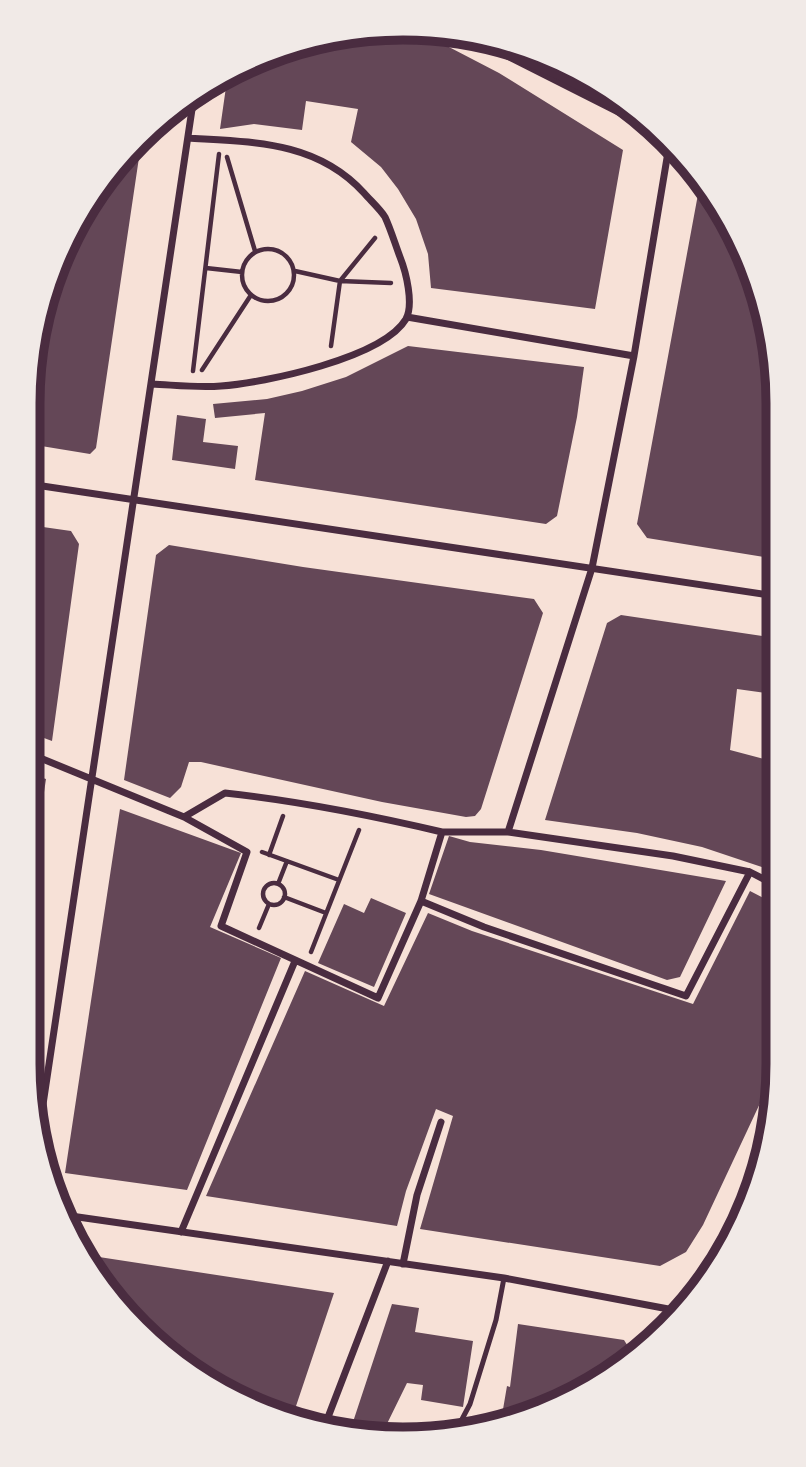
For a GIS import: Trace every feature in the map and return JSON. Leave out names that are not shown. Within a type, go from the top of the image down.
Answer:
[{"type":"street","points":[[509,57],[623,115]]},
{"type":"street","points":[[43,1107],[192,107]]},
{"type":"street","points":[[152,384],[219,387],[268,379],[329,363],[370,347],[391,335],[407,317],[408,284],[384,215],[350,178],[305,152],[253,141],[188,138]]},
{"type":"street","points":[[508,832],[592,568],[634,356],[668,155]]},
{"type":"street","points":[[407,317],[634,356]]},
{"type":"street","points":[[40,486],[766,594]]},
{"type":"street","points":[[40,758],[184,817],[247,852],[221,926],[378,998],[421,901],[442,832]]},
{"type":"street","points":[[184,817],[225,793],[364,813],[442,832],[508,832],[673,856],[750,872],[766,881]]},
{"type":"street","points":[[421,901],[484,927],[685,996],[750,872]]},
{"type":"street","points":[[181,1232],[295,961]]},
{"type":"street","points":[[403,1264],[417,1195],[441,1122]]},
{"type":"street","points":[[74,1217],[504,1278],[670,1309]]},
{"type":"street","points":[[327,1419],[388,1261]]},
{"type":"lane","points":[[460,1422],[470,1405],[496,1320],[504,1278]]},
{"type":"path","points":[[221,139],[255,251]]},
{"type":"path","points":[[192,385],[221,139]]},
{"type":"path","points":[[329,363],[340,281],[387,224]]},
{"type":"path","points":[[272,248],[280,251],[292,263],[295,271],[291,288],[277,300],[268,301],[251,295],[242,280],[244,264],[255,251],[272,248]]},
{"type":"path","points":[[206,268],[242,272]]},
{"type":"path","points":[[295,271],[340,281],[408,284]]},
{"type":"path","points":[[192,385],[251,295]]},
{"type":"path","points":[[269,855],[288,800]]},
{"type":"path","points":[[305,965],[364,813]]},
{"type":"path","points":[[255,849],[339,880]]},
{"type":"path","points":[[278,884],[287,861]]},
{"type":"path","points":[[272,883],[278,884],[283,888],[284,897],[278,904],[269,904],[263,896],[264,889],[272,883]]},
{"type":"path","points":[[284,897],[326,913]]},
{"type":"path","points":[[254,942],[269,904]]},
{"type":"building","points":[[403,40],[439,42],[499,73],[623,150],[595,309],[431,288],[428,254],[416,219],[381,167],[351,142],[358,109],[306,101],[302,130],[254,124],[220,129],[226,87],[264,68],[309,53],[356,43]]},
{"type":"building","points":[[140,153],[96,448],[90,454],[40,446],[43,356],[60,286],[78,243],[101,201]]},
{"type":"building","points":[[698,192],[738,264],[759,332],[766,403],[766,557],[647,538],[637,524]]},
{"type":"building","points":[[408,346],[584,367],[557,516],[546,524],[255,480],[265,413],[215,418],[213,404],[267,399],[302,391],[346,377]]},
{"type":"building","points":[[177,415],[206,419],[203,442],[238,446],[235,469],[172,460]]},
{"type":"building","points":[[40,527],[71,531],[79,544],[52,741],[40,736]]},
{"type":"building","points":[[169,545],[303,567],[534,599],[543,613],[481,809],[475,816],[466,817],[382,802],[201,762],[189,762],[181,787],[170,798],[124,780],[156,555]]},
{"type":"building","points":[[621,615],[766,637],[766,693],[737,689],[730,750],[766,760],[766,868],[702,847],[637,833],[545,820],[607,623]]},
{"type":"building","points":[[40,777],[46,779],[40,819]]},
{"type":"building","points":[[120,809],[241,853],[210,927],[281,958],[187,1190],[65,1173]]},
{"type":"building","points":[[449,836],[470,842],[541,850],[726,881],[680,977],[667,980],[429,894]]},
{"type":"building","points":[[750,891],[766,899],[765,1094],[703,1225],[686,1252],[660,1266],[420,1229],[453,1116],[436,1109],[406,1191],[397,1226],[206,1196],[305,971],[384,1006],[428,913],[472,931],[693,1004]]},
{"type":"building","points":[[371,898],[406,913],[374,987],[318,963],[344,904],[364,913]]},
{"type":"building","points":[[96,1256],[334,1293],[295,1410],[243,1389],[201,1366],[182,1352],[146,1321],[115,1285]]},
{"type":"building","points":[[392,1304],[419,1308],[415,1332],[473,1341],[463,1407],[421,1400],[423,1385],[407,1383],[386,1426],[353,1423]]},
{"type":"building","points":[[518,1324],[624,1340],[629,1348],[605,1366],[563,1389],[502,1412],[507,1386],[510,1387]]}]
